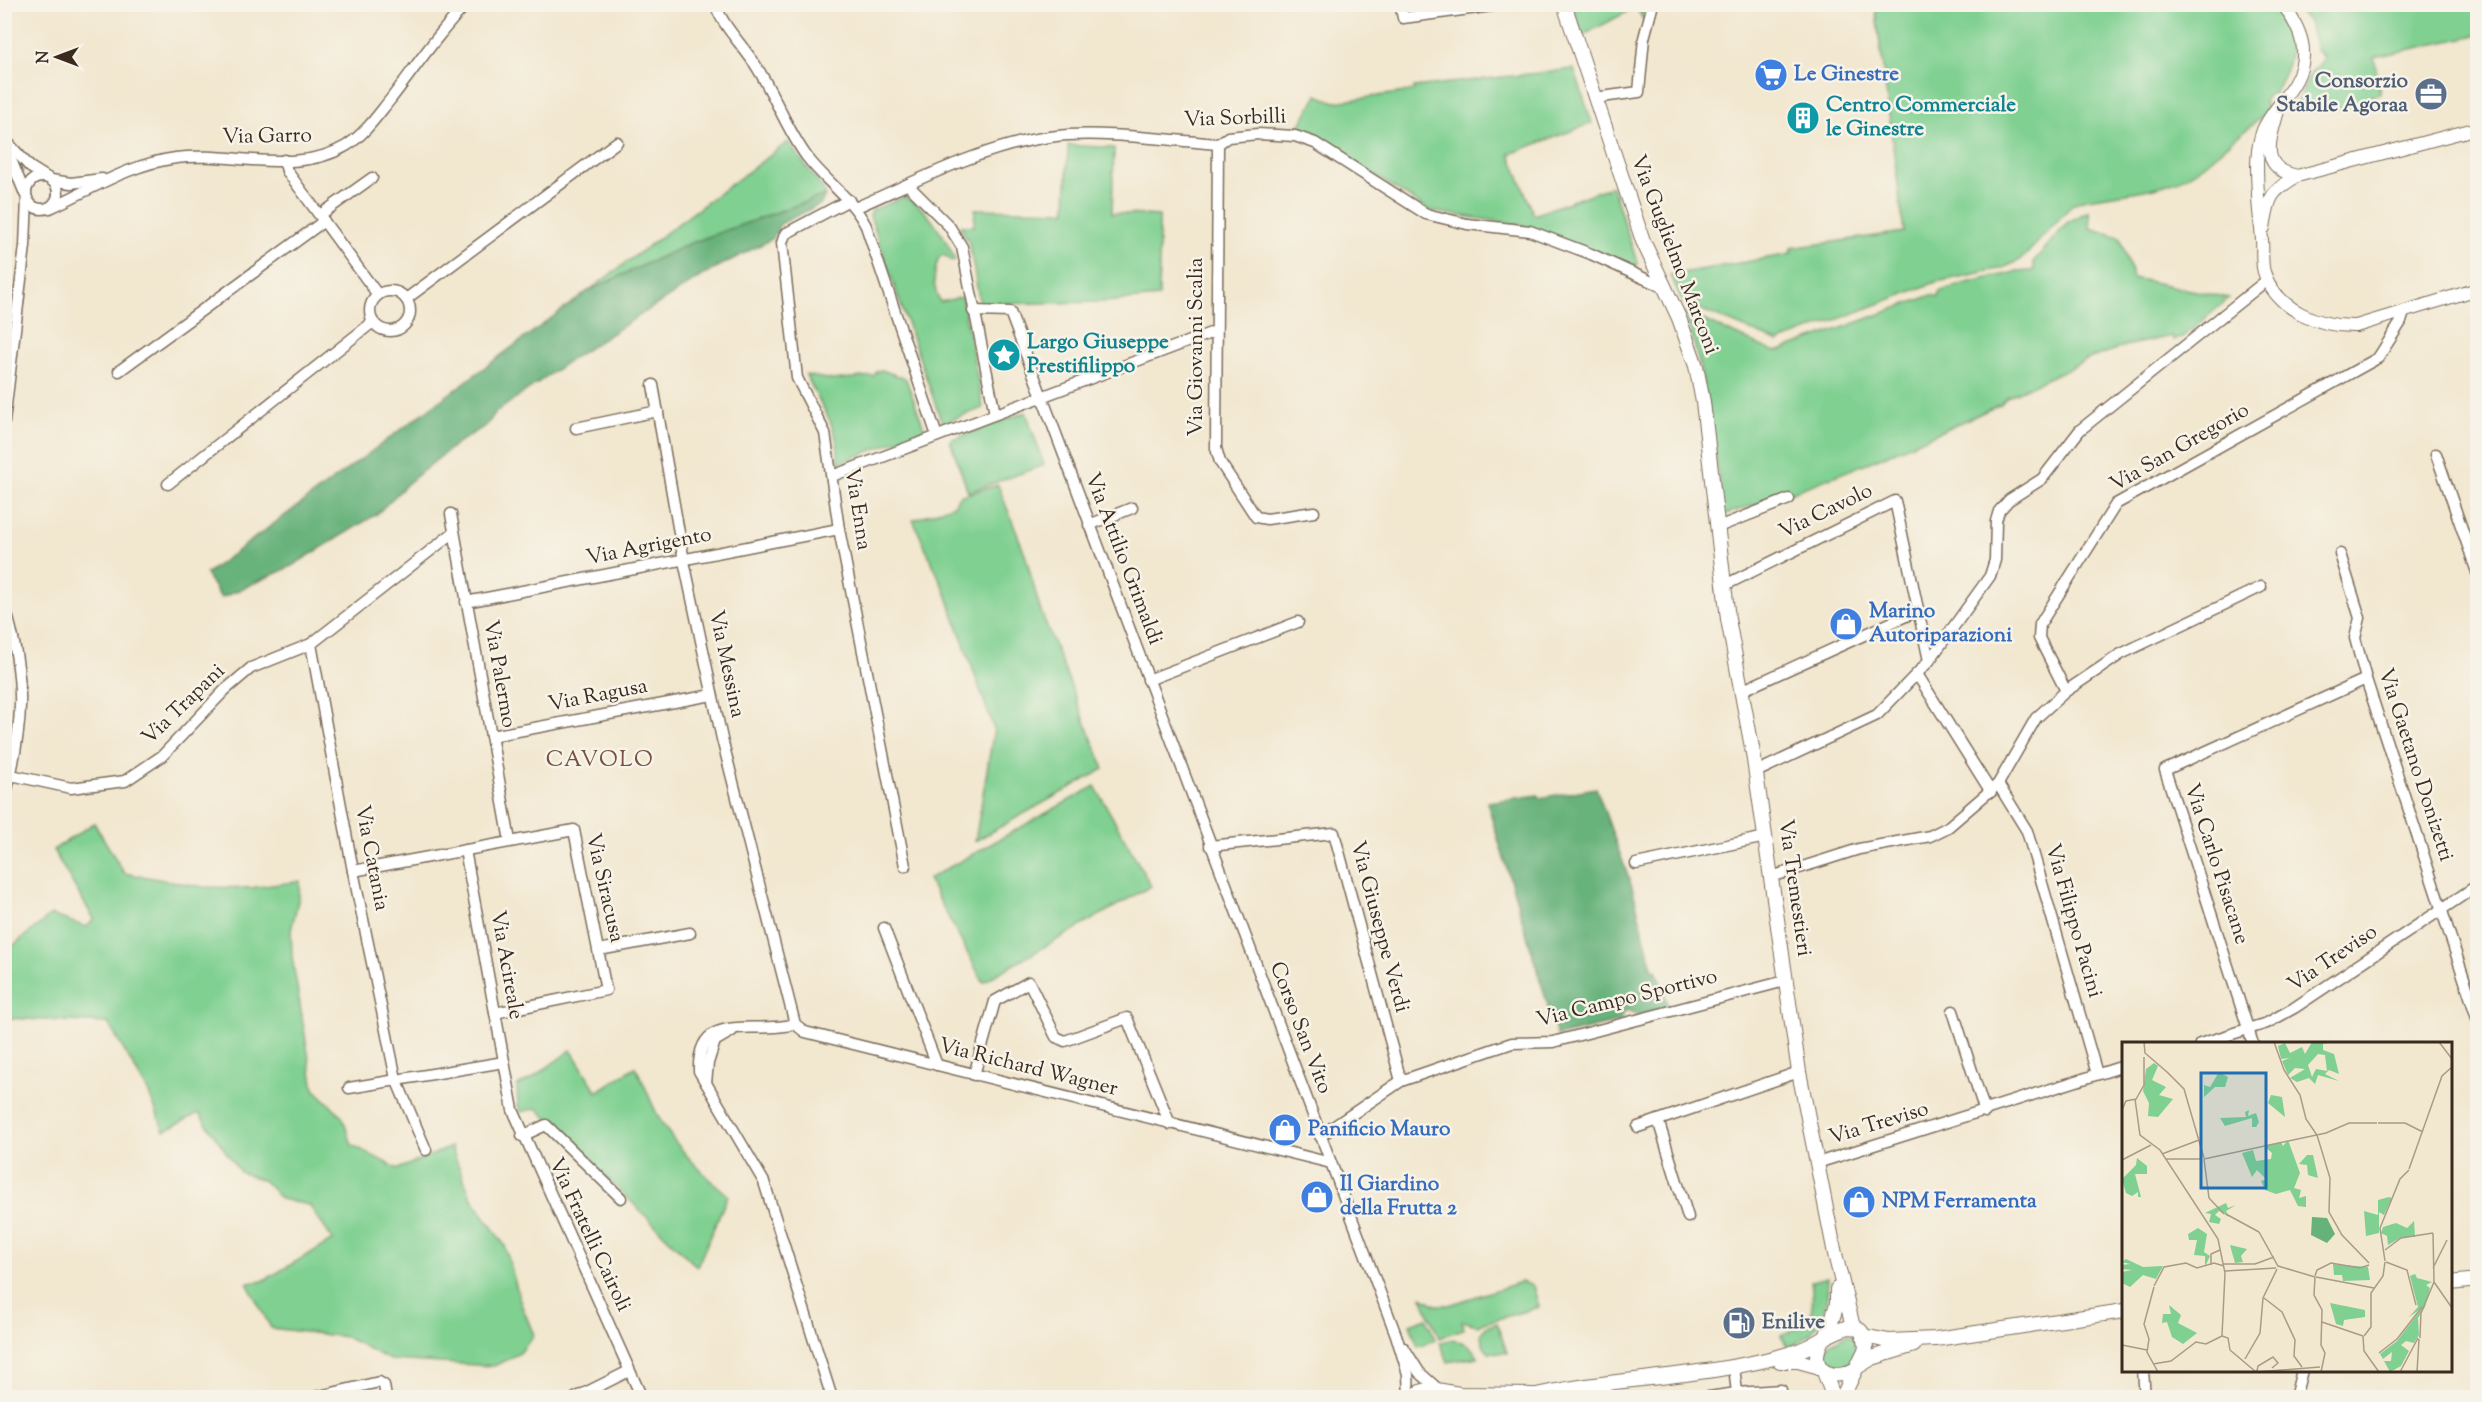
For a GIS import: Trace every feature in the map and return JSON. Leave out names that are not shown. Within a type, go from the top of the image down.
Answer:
[{"type":"main road","name":"Via Guglielmo Marconi","points":[[1564,4],[1643,241],[1679,318],[1696,366],[1703,402],[1718,527]]},
{"type":"main road","name":"Via Tremestieri","points":[[1718,527],[1723,586],[1756,772],[1799,1072],[1835,1254]]},
{"type":"main road","points":[[1835,1254],[1858,1332],[1866,1348],[1842,1398]]},
{"type":"main road","points":[[1834,1398],[1817,1355],[1837,1304],[1835,1254]]},
{"type":"main road","points":[[2452,1283],[2478,1280]]},
{"type":"main road","points":[[1411,1398],[1423,1390],[1487,1396],[1594,1392],[1763,1361],[1785,1355],[1842,1327],[1889,1341],[1936,1339],[2122,1311]]},
{"type":"main road","points":[[1763,1361],[1798,1361],[1835,1376],[1879,1356],[1936,1339]]},
{"type":"street","name":"Via Garro","points":[[111,178],[135,167],[177,158],[285,160],[308,159],[335,152],[359,136],[467,4]]},
{"type":"street","points":[[1400,4],[1403,18],[1507,4]]},
{"type":"street","points":[[1594,98],[1639,92],[1644,38],[1653,4]]},
{"type":"street","points":[[2283,4],[2298,29],[2303,50],[2298,75],[2280,107],[2264,128],[2259,146],[2258,216],[2262,237],[2263,269],[2273,290],[2292,309],[2317,321],[2356,326],[2478,289]]},
{"type":"street","points":[[717,10],[757,66],[806,156],[830,185],[853,204],[866,226],[937,436]]},
{"type":"street","points":[[2280,107],[2271,140],[2272,161],[2282,173],[2297,176]]},
{"type":"street","points":[[2262,237],[2268,202],[2273,192],[2297,176],[2478,128]]},
{"type":"street","name":"Via Sorbilli","points":[[853,204],[908,185],[950,165],[1046,137],[1081,135],[1218,144],[1228,137],[1258,134],[1295,136],[1315,143],[1426,214],[1467,224],[1530,231],[1591,254],[1665,288]]},
{"type":"street","points":[[4,140],[30,167],[49,178],[71,183],[111,178]]},
{"type":"street","points":[[4,140],[26,198],[36,208],[48,209],[111,178]]},
{"type":"street","points":[[406,299],[617,142]]},
{"type":"street","name":"Via Giovanni Scalia","points":[[1218,144],[1215,436],[1220,462],[1256,517],[1267,519],[1314,512]]},
{"type":"street","points":[[285,160],[287,171],[378,295]]},
{"type":"street","points":[[4,422],[25,246],[26,189],[32,180],[49,178]]},
{"type":"street","points":[[25,246],[33,223],[59,195],[58,188],[49,178]]},
{"type":"street","points":[[119,371],[372,178]]},
{"type":"street","points":[[908,185],[957,237],[962,247],[995,414]]},
{"type":"street","name":"Via Enna","points":[[853,204],[785,234],[782,243],[797,378],[825,433],[839,529],[905,866]]},
{"type":"street","points":[[1756,772],[1877,715],[1929,662],[1990,576],[1996,552],[1996,521],[1999,511],[2008,500],[2042,479],[2080,430],[2267,280]]},
{"type":"street","points":[[393,291],[406,299],[410,312],[402,327],[384,330],[373,322],[370,308],[378,295],[393,291]]},
{"type":"street","name":"Via Attilio Grimaldi","points":[[973,311],[1010,312],[1168,735]]},
{"type":"street","name":"Via San Gregorio","points":[[2066,691],[2038,638],[2040,624],[2116,504],[2378,358],[2401,322],[2404,312]]},
{"type":"street","points":[[168,484],[373,322]]},
{"type":"street","points":[[832,476],[1216,331]]},
{"type":"street","name":"Via Messina","points":[[653,385],[684,561],[712,694],[774,948],[795,1024]]},
{"type":"street","points":[[576,428],[658,411]]},
{"type":"street","points":[[2436,454],[2478,575]]},
{"type":"street","points":[[1718,527],[1789,499]]},
{"type":"street","name":"Via Cavolo","points":[[1723,586],[1895,501],[1929,662]]},
{"type":"street","points":[[1089,525],[1132,508]]},
{"type":"street","name":"Via Palermo","points":[[451,514],[510,841]]},
{"type":"street","name":"Via Agrigento","points":[[466,602],[839,529]]},
{"type":"street","name":"Via Trapani","points":[[11,775],[71,788],[125,781],[162,756],[225,690],[251,668],[310,644],[453,533]]},
{"type":"street","name":"Via Gaetano Donizetti","points":[[2340,554],[2360,618],[2355,638],[2366,679],[2478,1021]]},
{"type":"street","points":[[1771,877],[1859,849],[1930,836],[1948,827],[1995,788],[2036,718],[2066,691],[2121,654],[2261,586]]},
{"type":"street","points":[[4,604],[15,641],[21,682],[20,721],[4,801]]},
{"type":"street","points":[[1741,691],[1919,610]]},
{"type":"street","points":[[1148,680],[1298,622]]},
{"type":"street","name":"Via Catania","points":[[310,644],[352,871],[396,1079],[426,1150]]},
{"type":"street","name":"Via Filippo Pacini","points":[[1917,674],[2027,831],[2097,1074]]},
{"type":"street","name":"Via Carlo Pisacane","points":[[2252,1042],[2165,770],[2366,679]]},
{"type":"street","name":"Via Ragusa","points":[[490,736],[712,694]]},
{"type":"street","name":"Corso San Vito","points":[[1168,735],[1396,1335]]},
{"type":"street","name":"Via Siracusa","points":[[352,871],[574,830],[606,990],[495,1013]]},
{"type":"street","name":"Via Giuseppe Verdi","points":[[1210,846],[1334,833],[1401,1081]]},
{"type":"street","points":[[1636,864],[1766,837]]},
{"type":"street","name":"Via Acireale","points":[[465,850],[508,1087]]},
{"type":"street","name":"Via Treviso","points":[[2207,1042],[2267,1023],[2294,1008],[2478,885]]},
{"type":"street","points":[[884,928],[937,1065]]},
{"type":"street","points":[[599,950],[690,933]]},
{"type":"street","name":"Via Campo Sportivo","points":[[1320,1136],[1401,1081],[1512,1043],[1554,1042],[1785,981]]},
{"type":"street","points":[[974,1075],[995,1001],[1029,982],[1056,1037],[1065,1041],[1127,1018],[1170,1124]]},
{"type":"street","points":[[1953,1011],[1985,1112]]},
{"type":"street","points":[[795,1024],[776,1029],[724,1028],[705,1038],[700,1049],[699,1071],[765,1182],[832,1398]]},
{"type":"street","name":"Via Richard Wagner","points":[[795,1024],[805,1032],[1331,1164]]},
{"type":"street","points":[[349,1088],[504,1062]]},
{"type":"street","name":"Via Treviso","points":[[1817,1163],[1985,1112],[2122,1067]]},
{"type":"street","points":[[1638,1127],[1799,1072]]},
{"type":"street","name":"Via Fratelli Cairoli","points":[[508,1087],[522,1136],[642,1398]]},
{"type":"street","points":[[1658,1120],[1688,1217]]},
{"type":"street","points":[[522,1136],[546,1125],[621,1198]]},
{"type":"street","points":[[1396,1335],[1419,1372],[1443,1393]]},
{"type":"street","points":[[1396,1335],[1408,1374],[1411,1398]]},
{"type":"street","points":[[1734,1366],[1737,1393]]},
{"type":"street","points":[[575,1398],[629,1371]]},
{"type":"street","points":[[2143,1372],[2145,1398]]},
{"type":"street","points":[[2295,1398],[2302,1372]]},
{"type":"street","points":[[311,1398],[379,1382],[384,1385],[386,1398]]},
{"type":"street","points":[[1702,1398],[1781,1390]]},
{"type":"green space","points":[[1572,4],[1646,5],[1643,19],[1636,7],[1582,36]]},
{"type":"green space","points":[[1875,5],[2274,5],[2289,40],[2289,59],[2274,94],[2269,94],[2264,101],[2267,108],[2261,117],[2196,171],[2156,188],[2082,200],[2073,204],[2025,256],[2003,268],[1936,282],[1778,342],[1683,302],[1670,275],[1791,254],[1791,248],[1904,232]]},
{"type":"green space","points":[[2291,5],[2477,5],[2477,35],[2374,57],[2380,94],[2371,96],[2374,104],[2313,112],[2295,106],[2312,71],[2324,57],[2316,50],[2309,22]]},
{"type":"green space","points":[[1574,69],[1592,123],[1510,154],[1534,215],[1612,186],[1638,265],[1625,265],[1521,225],[1430,211],[1318,139],[1297,130],[1317,95],[1335,102],[1413,91],[1414,87]]},
{"type":"green space","points":[[788,142],[824,190],[825,195],[691,243],[588,291]]},
{"type":"green space","points":[[1068,145],[1114,148],[1112,213],[1159,216],[1159,297],[1104,302],[980,304],[969,243],[960,226],[974,226],[975,209],[1066,211]]},
{"type":"green space","points":[[825,195],[821,204],[780,224],[772,239],[706,273],[573,358],[495,413],[487,425],[456,444],[407,484],[377,514],[290,567],[221,598],[206,574],[588,291],[691,243]]},
{"type":"green space","points":[[904,197],[927,215],[941,233],[955,260],[952,261],[944,255],[939,257],[935,274],[937,296],[940,302],[962,297],[983,408],[942,423],[870,216],[872,210]]},
{"type":"green space","points":[[2089,211],[2090,228],[2120,237],[2133,278],[2229,298],[2182,338],[2173,340],[2172,336],[2125,346],[2091,358],[2007,397],[2001,404],[1898,450],[1759,504],[1723,515],[1709,412],[1699,362],[1685,312],[1772,351],[1779,351],[1932,295],[1939,297],[1939,292],[1977,280],[2034,270],[2034,261],[2068,222]]},
{"type":"green space","points":[[882,370],[906,379],[925,430],[839,463],[837,441],[830,421],[806,375],[832,380],[874,376],[877,371]]},
{"type":"green space","points":[[1026,412],[1044,465],[968,492],[950,440]]},
{"type":"green space","points":[[998,485],[1025,554],[1040,609],[1104,769],[975,841],[994,729],[945,591],[913,520],[954,505],[959,496]]},
{"type":"green space","points":[[1095,786],[1151,886],[983,982],[928,879]]},
{"type":"green space","points":[[1596,788],[1632,887],[1653,971],[1656,970],[1669,1007],[1638,1016],[1629,1010],[1624,1012],[1621,1021],[1557,1036],[1487,802],[1538,795],[1539,798]]},
{"type":"green space","points":[[94,823],[124,873],[203,887],[251,888],[300,881],[299,897],[291,930],[292,957],[314,1089],[342,1116],[352,1145],[398,1169],[451,1147],[471,1197],[505,1246],[521,1304],[534,1335],[520,1353],[494,1366],[390,1360],[346,1337],[271,1328],[247,1283],[263,1281],[333,1240],[309,1205],[281,1199],[264,1181],[240,1172],[199,1113],[164,1131],[148,1091],[108,1023],[5,1018],[5,952],[51,915],[87,927],[94,919],[53,850]]},
{"type":"green space","points":[[571,1050],[597,1092],[635,1067],[659,1118],[673,1139],[728,1195],[697,1267],[537,1108],[521,1112],[518,1106],[517,1086],[531,1079]]},
{"type":"green space","points":[[1828,1277],[1826,1300],[1820,1320],[1808,1336],[1788,1347],[1781,1336],[1799,1327],[1809,1316],[1813,1302],[1811,1281]]},
{"type":"green space","points":[[1521,1282],[1533,1286],[1539,1307],[1477,1325],[1462,1321],[1463,1329],[1439,1338],[1422,1297],[1436,1305],[1449,1305]]},
{"type":"green space","points":[[1427,1318],[1435,1340],[1418,1346],[1410,1324]]},
{"type":"green space","points":[[1497,1323],[1507,1353],[1489,1352],[1482,1344],[1481,1333],[1486,1327]]},
{"type":"green space","points":[[1847,1334],[1858,1342],[1856,1355],[1848,1365],[1831,1367],[1825,1360],[1828,1345]]},
{"type":"green space","points":[[1450,1340],[1467,1344],[1478,1357],[1448,1362],[1440,1342]]},
{"type":"place","name":"Le Ginestre","points":[[1771,75]]},
{"type":"place","name":"Consorzio Stabile Agoraa","points":[[2431,94]]},
{"type":"place","name":"Centro Commerciale le Ginestre","points":[[1803,118]]},
{"type":"place","name":"Largo Giuseppe Prestifilippo","points":[[1004,355]]},
{"type":"place","name":"Marino Autoriparazioni","points":[[1846,624]]},
{"type":"place","name":"Panificio Mauro","points":[[1285,1130]]},
{"type":"place","name":"Il Giardino della Frutta 2","points":[[1317,1197]]},
{"type":"place","name":"NPM Ferramenta","points":[[1859,1202]]},
{"type":"place","name":"Enilive","points":[[1739,1323]]},
{"type":"district","name":"CAVOLO","points":[[600,761]]}]
